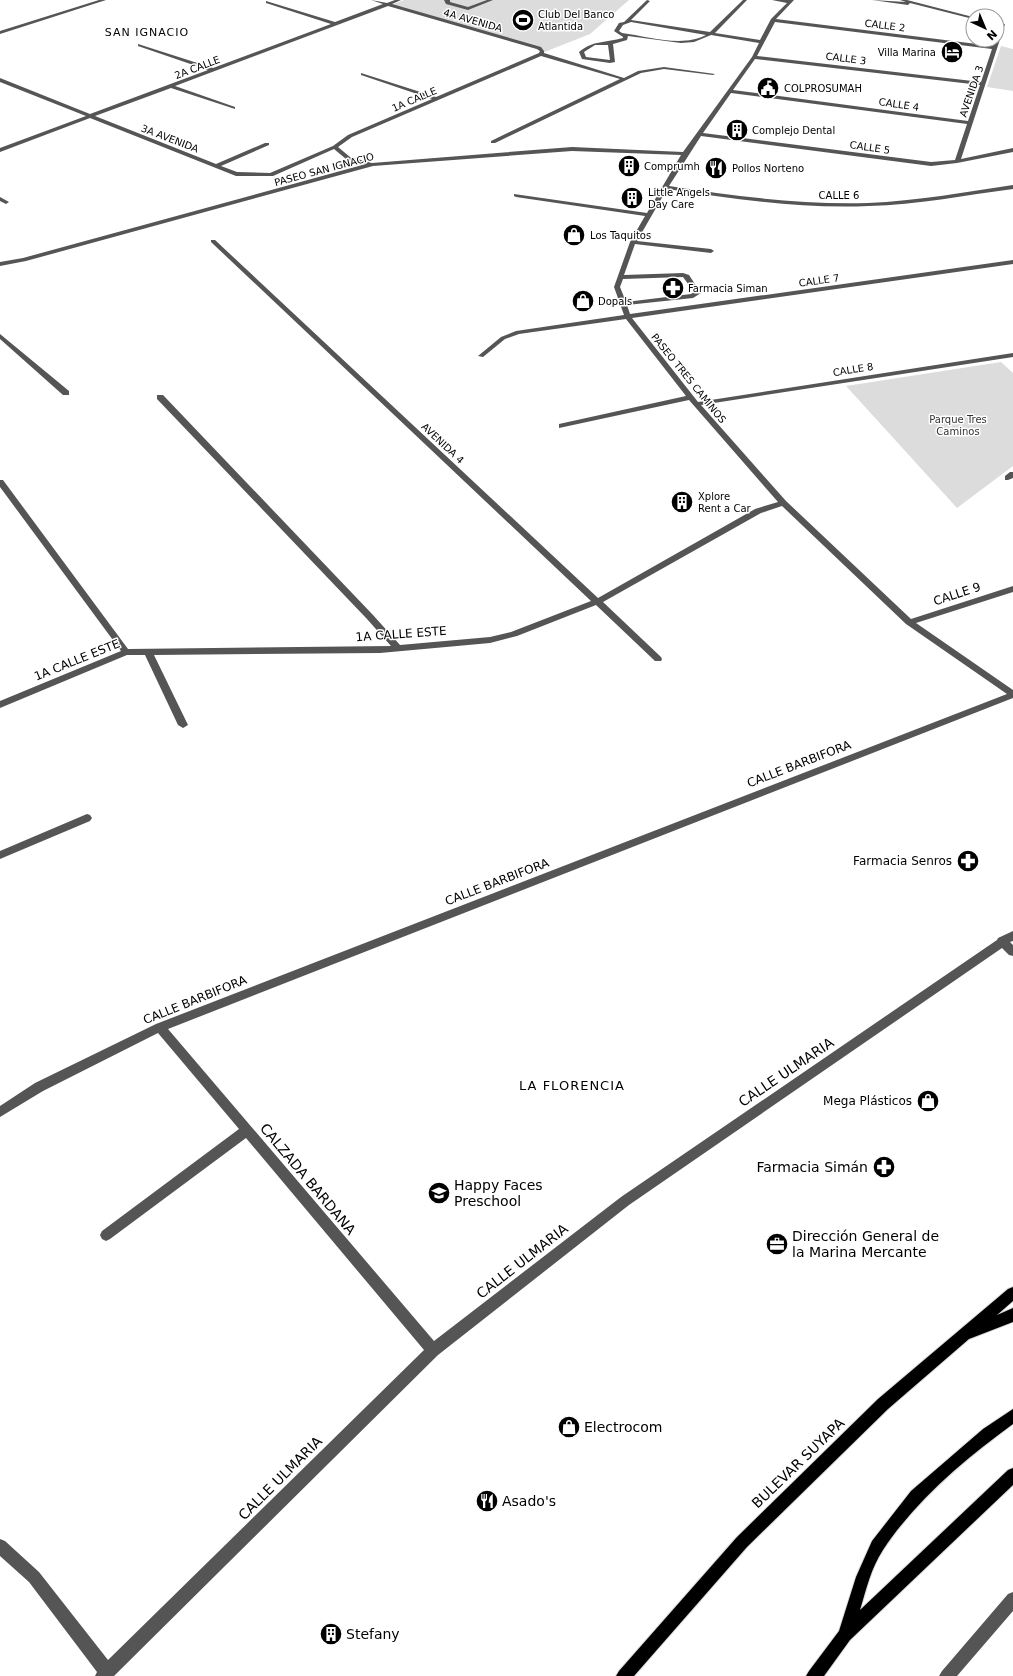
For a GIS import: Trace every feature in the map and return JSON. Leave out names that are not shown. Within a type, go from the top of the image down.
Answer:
[{"type":"main road","name":"BULEVAR SUYAPA","points":[[624,1676],[742,1542],[883,1404],[1013,1293]]},
{"type":"main road","points":[[961,1336],[1013,1315]]},
{"type":"main road","points":[[845,1635],[863,1577],[877,1546],[882,1539],[916,1496],[988,1434],[1013,1416]]},
{"type":"main road","points":[[814,1676],[845,1635],[1013,1475]]},
{"type":"street","points":[[0,33],[104,0]]},
{"type":"street","name":"4A AVENIDA","points":[[373,0],[539,48],[542,51],[541,54]]},
{"type":"street","name":"2A CALLE","points":[[0,150],[400,0]]},
{"type":"street","points":[[448,0],[446,1],[448,3],[468,9],[491,0]]},
{"type":"street","points":[[621,34],[680,41],[701,39],[712,33],[745,0]]},
{"type":"street","points":[[774,0],[790,1]]},
{"type":"street","points":[[874,0],[926,6]]},
{"type":"street","points":[[902,0],[965,16]]},
{"type":"street","points":[[611,43],[610,47],[613,61],[610,62],[584,58],[580,52],[594,44],[611,43],[625,39],[626,36],[616,31],[621,24],[626,22],[648,1]]},
{"type":"street","name":"PASEO TRES CAMINOS","points":[[790,1],[773,20],[754,57],[685,154],[648,215],[633,242],[617,287],[628,317],[696,404],[783,503],[909,622],[1013,695]]},
{"type":"street","points":[[268,2],[335,24]]},
{"type":"street","name":"CALLE 2","points":[[773,20],[965,44]]},
{"type":"street","points":[[626,22],[712,33],[761,42]]},
{"type":"street","points":[[140,45],[213,70]]},
{"type":"street","name":"AVENIDA 3","points":[[957,162],[995,48]]},
{"type":"street","points":[[541,54],[624,79]]},
{"type":"street","name":"1A CALLE","points":[[335,147],[350,136],[541,54]]},
{"type":"street","name":"CALLE 3","points":[[754,57],[983,84]]},
{"type":"street","points":[[493,142],[640,72],[656,68],[713,74]]},
{"type":"street","points":[[363,74],[437,99]]},
{"type":"street","name":"3A AVENIDA","points":[[0,80],[236,174],[271,175],[335,147]]},
{"type":"street","points":[[171,86],[233,108]]},
{"type":"street","name":"CALLE 4","points":[[730,91],[970,123]]},
{"type":"street","name":"CALLE 5","points":[[700,134],[931,164],[957,162],[1013,150]]},
{"type":"street","points":[[216,166],[267,144]]},
{"type":"street","points":[[335,147],[348,158],[373,164]]},
{"type":"street","name":"PASEO SAN IGNACIO","points":[[0,264],[24,260],[373,164],[572,149],[685,154]]},
{"type":"street","name":"CALLE 6","points":[[665,187],[793,203],[851,205],[903,201],[1013,187]]},
{"type":"street","points":[[516,195],[648,215]]},
{"type":"street","name":"AVENIDA 4","points":[[213,241],[658,659]]},
{"type":"street","points":[[633,242],[711,251]]},
{"type":"street","name":"CALLE 7","points":[[481,356],[503,338],[518,332],[1013,262]]},
{"type":"street","points":[[620,277],[683,275],[687,276],[698,293],[693,296],[623,304]]},
{"type":"street","points":[[0,336],[66,393]]},
{"type":"street","name":"CALLE 8","points":[[696,404],[1013,355]]},
{"type":"street","points":[[160,397],[370,617],[397,648]]},
{"type":"street","points":[[562,426],[691,397]]},
{"type":"street","points":[[0,482],[126,652]]},
{"type":"street","name":"1A CALLE ESTE","points":[[0,705],[126,652],[397,648],[490,640],[514,634],[597,602],[758,511],[783,503]]},
{"type":"street","name":"CALLE 9","points":[[909,622],[1013,589]]},
{"type":"street","points":[[148,652],[183,725]]},
{"type":"street","name":"CALLE BARBIFORA","points":[[0,1112],[39,1087],[160,1027],[1013,695]]},
{"type":"street","points":[[0,855],[87,818]]},
{"type":"street","points":[[1007,938],[1013,952]]},
{"type":"street","name":"CALLE ULMARIA","points":[[105,1674],[433,1350],[625,1201],[844,1052],[1007,938]]},
{"type":"street","name":"CALZADA BARDANA","points":[[160,1027],[433,1350]]},
{"type":"street","points":[[106,1235],[247,1130]]},
{"type":"street","points":[[0,1546],[34,1578],[105,1674]]},
{"type":"street","points":[[946,1676],[1013,1599]]},
{"type":"green space","name":"Club Del Banco Atlantida","points":[[404,0],[629,0],[590,34],[542,53],[536,49],[391,5]]},
{"type":"green space","points":[[1005,47],[1013,49],[1013,91],[987,87],[1000,48]]},
{"type":"green space","name":"Parque Tres Caminos","points":[[1001,362],[1013,373],[1013,466],[957,508],[846,386]]},
{"type":"place","name":"Club Del Banco Atlantida","points":[[523,20]]},
{"type":"place","name":"Villa Marina","points":[[952,52]]},
{"type":"place","name":"COLPROSUMAH","points":[[768,88]]},
{"type":"place","name":"Complejo Dental","points":[[737,130]]},
{"type":"place","name":"Comprumh","points":[[629,166]]},
{"type":"place","name":"Pollos Norteno","points":[[716,168]]},
{"type":"place","name":"Little Angels Day Care","points":[[632,198]]},
{"type":"place","name":"Los Taquitos","points":[[574,235]]},
{"type":"place","name":"Farmacia Siman","points":[[673,288]]},
{"type":"place","name":"Dopals","points":[[583,301]]},
{"type":"place","name":"Xplore Rent a Car","points":[[682,502]]},
{"type":"place","name":"Farmacia Senros","points":[[968,861]]},
{"type":"place","name":"Mega Plásticos","points":[[928,1101]]},
{"type":"place","name":"Farmacia Simán","points":[[884,1167]]},
{"type":"place","name":"Happy Faces Preschool","points":[[439,1193]]},
{"type":"place","name":"Dirección General de la Marina Mercante","points":[[777,1244]]},
{"type":"place","name":"Electrocom","points":[[569,1427]]},
{"type":"place","name":"Asado's","points":[[487,1501]]},
{"type":"place","name":"Stefany","points":[[331,1634]]},
{"type":"district","name":"SAN IGNACIO","points":[[147,32]]},
{"type":"district","name":"LA FLORENCIA","points":[[572,1085]]}]
